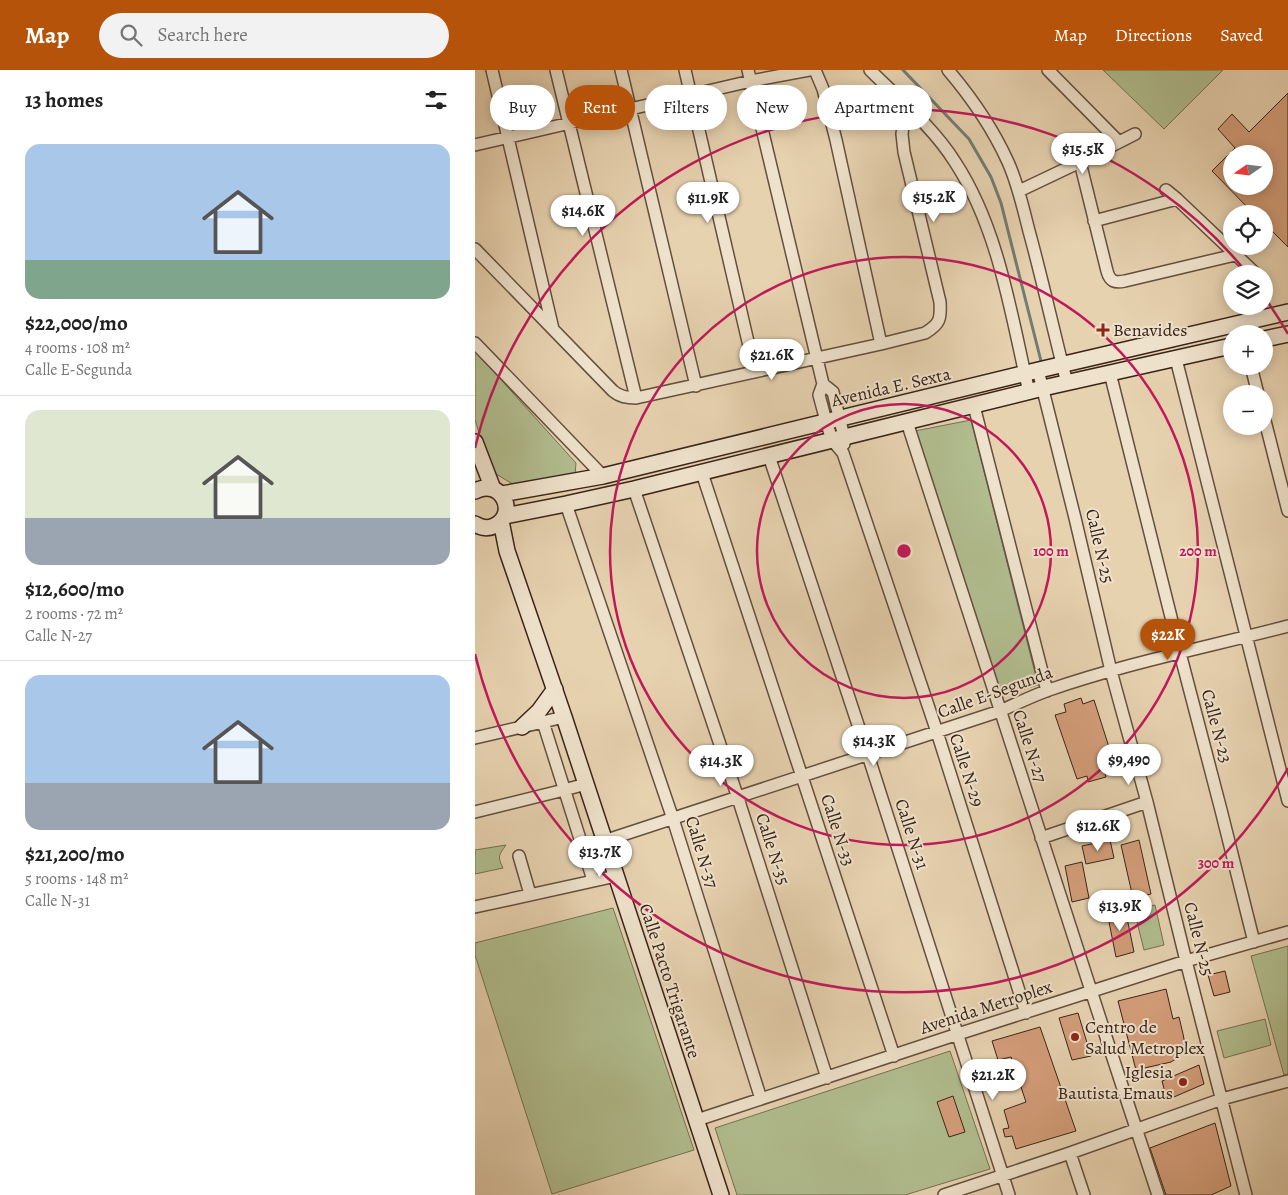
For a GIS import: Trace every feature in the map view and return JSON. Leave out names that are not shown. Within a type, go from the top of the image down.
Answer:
[{"type":"street","points":[[492,70],[553,330]]},
{"type":"street","points":[[556,70],[565,110]]},
{"type":"street","points":[[621,70],[624,85]]},
{"type":"street","points":[[685,70],[689,85]]},
{"type":"street","points":[[722,85],[750,76],[809,70]]},
{"type":"street","points":[[815,70],[823,89],[836,140],[881,344]]},
{"type":"street","name":"Calle N-25","points":[[870,70],[885,85]]},
{"type":"street","points":[[948,70],[976,107],[995,138],[1008,163],[1019,191],[1067,383]]},
{"type":"street","points":[[1048,70],[1119,142]]},
{"type":"street","points":[[750,76],[823,384],[833,392],[833,420],[838,438]]},
{"type":"street","points":[[475,145],[565,124]]},
{"type":"street","points":[[570,130],[635,398]]},
{"type":"street","points":[[635,130],[695,386]]},
{"type":"street","points":[[699,130],[755,372]]},
{"type":"street","points":[[475,249],[616,394],[626,398],[635,398],[695,386],[925,333],[934,328],[939,322],[940,302],[904,152],[903,130]]},
{"type":"street","name":"Calle N-25","points":[[930,130],[955,161],[974,195],[995,250],[1032,372],[1075,518],[1111,671],[1147,802],[1246,1195]]},
{"type":"street","points":[[1019,191],[1135,134]]},
{"type":"street","points":[[1080,162],[1109,278],[1118,283],[1125,282],[1235,255],[1246,265]]},
{"type":"street","points":[[1166,190],[1223,243]]},
{"type":"street","points":[[1094,221],[1177,199]]},
{"type":"street","name":"Avenida E. Sexta","points":[[475,491],[485,487],[497,491],[603,476],[1288,312]]},
{"type":"street","points":[[1273,337],[1288,334]]},
{"type":"street","points":[[475,343],[603,476]]},
{"type":"street","name":"Avenida E. Sexta","points":[[479,526],[490,528],[496,526],[503,519],[702,473],[1036,390],[1223,348]]},
{"type":"street","points":[[1176,359],[1288,801]]},
{"type":"street","name":"Calle N-23","points":[[1110,373],[1254,942]]},
{"type":"street","name":"Calle N-27","points":[[974,406],[1047,691]]},
{"type":"street","name":"Calle N-27","points":[[907,422],[1158,1195]]},
{"type":"street","points":[[1269,435],[1288,512]]},
{"type":"street","name":"Calle N-29","points":[[838,438],[937,732],[1026,1013]]},
{"type":"street","name":"Calle Pacto Trigarante","points":[[475,442],[497,491],[505,501],[507,509],[503,519],[507,551],[555,689],[721,1195]]},
{"type":"street","name":"Calle N-31","points":[[769,456],[868,755],[1009,1195]]},
{"type":"street","name":"Calle N-33","points":[[702,473],[894,1056]]},
{"type":"street","name":"Calle N-35","points":[[634,489],[738,798],[827,1078]]},
{"type":"street","name":"Calle N-37","points":[[566,504],[673,819],[761,1099]]},
{"type":"street","name":"Calle Pacto Trigarante","points":[[479,526],[507,551]]},
{"type":"street","name":"Calle E-Segunda","points":[[604,842],[1000,711],[1047,691],[1111,671],[1288,626]]},
{"type":"street","points":[[521,728],[539,711],[555,689]]},
{"type":"street","points":[[475,738],[564,717]]},
{"type":"street","points":[[543,722],[593,880]]},
{"type":"street","points":[[475,812],[586,784]]},
{"type":"street","points":[[1041,838],[1147,802]]},
{"type":"street","points":[[519,856],[530,894]]},
{"type":"street","points":[[475,907],[616,876]]},
{"type":"street","name":"Avenida Metroplex","points":[[697,1120],[1186,961],[1288,932]]},
{"type":"street","points":[[945,1195],[1222,1099],[1288,1081]]},
{"type":"street","points":[[1070,1153],[1084,1195]]},
{"type":"green space","points":[[1103,70],[1223,70],[1164,129]]},
{"type":"green space","points":[[475,351],[576,463],[575,475],[516,486],[496,474],[490,467],[475,420]]},
{"type":"green space","points":[[971,420],[1038,685],[1002,696],[915,431]]},
{"type":"green space","points":[[506,845],[500,856],[503,868],[475,874],[475,850]]},
{"type":"green space","points":[[1155,905],[1164,945],[1144,950],[1134,910]]},
{"type":"green space","points":[[613,908],[694,1150],[552,1194],[475,955],[475,943]]},
{"type":"green space","points":[[1288,946],[1288,1074],[1284,1075],[1251,956]]},
{"type":"green space","points":[[1265,1019],[1271,1045],[1224,1058],[1217,1031]]},
{"type":"green space","points":[[950,1051],[990,1169],[905,1195],[737,1195],[715,1128]]},
{"type":"building","points":[[1288,93],[1288,247],[1273,232],[1273,205],[1245,205],[1235,195],[1273,195],[1273,145],[1232,145],[1218,129],[1232,114],[1249,132]]},
{"type":"building","points":[[1223,160],[1223,182],[1212,171]]},
{"type":"building","points":[[1081,698],[1083,704],[1094,700],[1115,766],[1104,770],[1106,777],[1088,782],[1087,776],[1077,779],[1055,715],[1066,712],[1064,704]]},
{"type":"building","points":[[1110,840],[1114,858],[1086,864],[1082,846]]},
{"type":"building","points":[[1139,840],[1151,894],[1133,898],[1121,845]]},
{"type":"building","points":[[1082,862],[1089,898],[1072,902],[1065,866]]},
{"type":"building","points":[[1125,908],[1134,952],[1116,957],[1107,912]]},
{"type":"building","points":[[1225,971],[1230,992],[1214,996],[1208,975]]},
{"type":"building","points":[[1166,989],[1173,1019],[1179,1017],[1185,1044],[1183,1052],[1171,1062],[1136,1070],[1118,1001]]},
{"type":"building","name":"Centro de Salud Metroplex","points":[[1078,1013],[1091,1056],[1072,1060],[1059,1018]]},
{"type":"building","points":[[1040,1027],[1076,1131],[1016,1149],[1012,1136],[1005,1137],[1003,1129],[1009,1128],[1004,1110],[1026,1102],[1011,1057],[998,1060],[992,1041]]},
{"type":"building","name":"Iglesia Bautista Emaus","points":[[1199,1065],[1204,1084],[1167,1100],[1162,1081]]},
{"type":"building","points":[[953,1096],[965,1132],[949,1137],[937,1102]]},
{"type":"building","points":[[1215,1123],[1231,1186],[1211,1195],[1166,1195],[1150,1148]]},
{"type":"waterway","points":[[903,70],[969,139],[991,177],[1001,203],[1041,361]]},
{"type":"place","name":"Benavides","points":[[1103,330]]},
{"type":"place","name":"Centro de Salud Metroplex","points":[[1075,1037]]},
{"type":"place","name":"Iglesia Bautista Emaus","points":[[1183,1082]]}]
